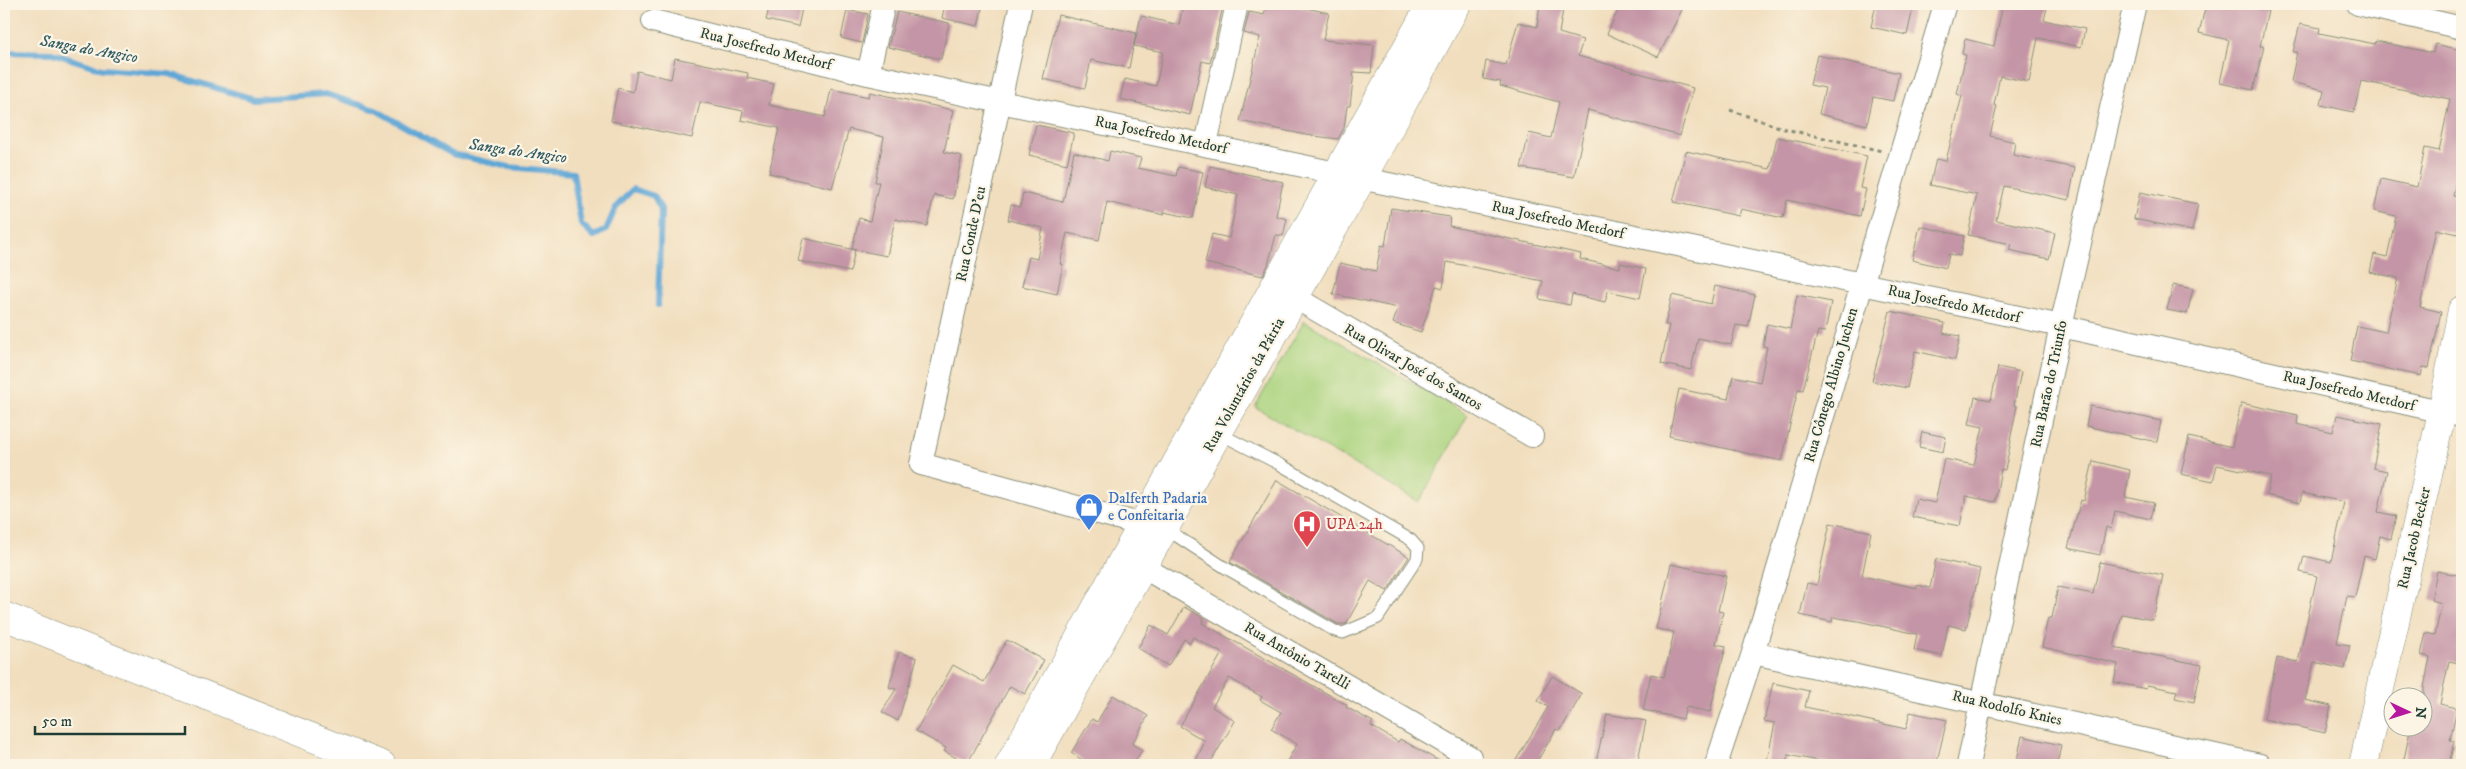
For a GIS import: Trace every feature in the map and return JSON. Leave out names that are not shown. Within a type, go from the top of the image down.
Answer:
[{"type":"main road","name":"Rua Voluntários da Pátria","points":[[1161,527],[1160,510],[1162,500],[1177,474],[1181,451],[1248,356],[1294,298],[1430,4]]},
{"type":"main road","name":"Rua Voluntários da Pátria","points":[[1009,765],[1133,561],[1161,527],[1248,356],[1350,175],[1457,4]]},
{"type":"main road","name":"Rua Jacob Becker","points":[[2363,765],[2452,414],[2462,310]]},
{"type":"main road","name":"Rua Voluntários da Pátria","points":[[1031,765],[1133,561]]},
{"type":"main road","points":[[4,616],[382,765]]},
{"type":"street","points":[[868,74],[884,4]]},
{"type":"street","name":"Rua Conde D'eu","points":[[1021,4],[921,464],[1161,527]]},
{"type":"street","points":[[1206,144],[1237,4]]},
{"type":"street","name":"Rua Cônego Albino Juchen","points":[[1716,765],[1753,652],[1945,4]]},
{"type":"street","name":"Rua Barão do Triunfo","points":[[1968,765],[2061,326],[2135,4]]},
{"type":"street","points":[[2358,4],[2462,28]]},
{"type":"street","name":"Rua Josefredo Metdorf","points":[[653,22],[868,74],[2061,326],[2452,414]]},
{"type":"street","name":"Rua Olivar José dos Santos","points":[[1294,298],[1532,436]]},
{"type":"street","name":"Rua Antônio Tarelli","points":[[1133,561],[1470,757]]},
{"type":"street","name":"Rua Rodolfo Knies","points":[[1753,652],[2260,765]]},
{"type":"lane","points":[[1161,527],[1232,572],[1335,631],[1343,633],[1378,618],[1417,559],[1418,548],[1411,540],[1281,465],[1230,439]]},
{"type":"path","points":[[1730,110],[1785,129],[1899,155]]},
{"type":"green space","points":[[1304,321],[1468,415],[1419,502],[1255,407]]},
{"type":"building","points":[[770,4],[803,4],[798,27],[766,20]]},
{"type":"building","points":[[945,4],[983,4],[978,26],[942,18]]},
{"type":"building","points":[[1183,4],[1223,6],[1210,63],[1202,61],[1190,115],[1120,99],[1125,79],[1156,86],[1163,52],[1134,46],[1141,16],[1179,25]]},
{"type":"building","points":[[1266,4],[1287,4],[1329,13],[1323,40],[1374,45],[1371,73],[1354,72],[1350,106],[1347,106],[1344,128],[1338,139],[1306,135],[1240,121],[1260,37],[1244,33],[1249,12],[1264,15]]},
{"type":"building","points":[[1540,4],[1564,4],[1559,33],[1583,40],[1578,56],[1693,88],[1680,136],[1588,110],[1574,177],[1521,168],[1529,133],[1551,138],[1559,102],[1500,86],[1501,82],[1483,79],[1486,61],[1506,65],[1518,22],[1537,27]]},
{"type":"building","points":[[1621,4],[1685,4],[1658,57],[1607,34]]},
{"type":"building","points":[[1876,4],[1914,4],[1907,35],[1871,27]]},
{"type":"building","points":[[2003,4],[2048,4],[2044,20],[2085,29],[2081,47],[2038,38],[2029,82],[2000,76],[1994,105],[1997,106],[1990,136],[2015,142],[2013,155],[2075,168],[2069,200],[2004,186],[1996,220],[2055,233],[2049,259],[2009,250],[2011,244],[1968,235],[1977,195],[1930,185],[1936,159],[1946,161],[1962,96],[1957,94],[1966,55],[1962,54],[1965,39],[1994,46]]},
{"type":"building","points":[[2206,4],[2235,4],[2268,11],[2260,46],[2264,47],[2253,90],[2220,83],[2229,40],[2199,33]]},
{"type":"building","points":[[847,10],[868,14],[862,43],[841,38]]},
{"type":"building","points":[[897,12],[949,23],[941,59],[888,47]]},
{"type":"building","points":[[1058,15],[1136,33],[1129,68],[1091,60],[1085,88],[1043,79]]},
{"type":"building","points":[[2300,24],[2320,28],[2319,33],[2375,44],[2376,41],[2433,53],[2435,44],[2462,50],[2462,151],[2453,196],[2462,198],[2462,215],[2458,234],[2436,229],[2420,307],[2441,312],[2429,368],[2423,367],[2421,376],[2350,361],[2357,326],[2386,332],[2398,278],[2370,272],[2374,254],[2387,257],[2396,216],[2374,211],[2381,179],[2417,187],[2425,148],[2439,151],[2450,99],[2361,81],[2354,112],[2321,105],[2324,90],[2291,82],[2297,52],[2293,52]]},
{"type":"building","points":[[1817,55],[1899,73],[1893,101],[1873,97],[1867,125],[1819,114],[1825,88],[1810,85]]},
{"type":"building","points":[[675,58],[748,73],[747,78],[774,84],[769,105],[825,117],[831,89],[869,97],[870,92],[953,110],[944,152],[962,156],[953,199],[934,195],[927,226],[895,219],[887,256],[852,249],[859,218],[870,221],[879,182],[875,182],[884,137],[849,129],[832,188],[769,173],[779,128],[741,120],[743,111],[700,102],[692,138],[611,121],[618,88],[633,92],[637,71],[671,79]]},
{"type":"building","points":[[1036,125],[1074,133],[1067,164],[1029,155]]},
{"type":"building","points":[[1777,137],[1867,156],[1860,188],[1866,189],[1860,216],[1787,200],[1783,218],[1741,209],[1739,216],[1673,202],[1686,151],[1770,169]]},
{"type":"building","points":[[1110,151],[1141,158],[1138,168],[1176,176],[1178,167],[1203,172],[1193,218],[1164,212],[1164,215],[1107,202],[1099,240],[1067,233],[1060,264],[1063,264],[1057,294],[1022,286],[1029,257],[1037,259],[1043,228],[1008,220],[1011,205],[1020,207],[1023,193],[1063,202],[1074,152],[1108,161]]},
{"type":"building","points":[[1210,166],[1283,182],[1276,216],[1287,219],[1283,236],[1276,235],[1263,276],[1205,263],[1212,234],[1229,238],[1238,195],[1205,187]]},
{"type":"building","points":[[2140,192],[2198,204],[2192,231],[2134,219]]},
{"type":"building","points":[[1391,208],[1450,217],[1449,226],[1581,254],[1580,259],[1620,268],[1620,263],[1646,269],[1640,298],[1608,291],[1605,302],[1572,294],[1570,305],[1539,299],[1543,281],[1447,262],[1443,288],[1436,286],[1421,332],[1393,323],[1398,308],[1333,294],[1340,263],[1376,271],[1381,245],[1385,246]]},
{"type":"building","points":[[1920,226],[1964,236],[1960,256],[1949,254],[1946,268],[1912,260]]},
{"type":"building","points":[[803,238],[855,250],[850,272],[798,261]]},
{"type":"building","points":[[2173,285],[2193,289],[2187,314],[2167,310]]},
{"type":"building","points":[[1715,286],[1755,295],[1748,327],[1736,325],[1731,345],[1698,338],[1691,370],[1661,364],[1669,325],[1665,325],[1672,295],[1711,304]]},
{"type":"building","points":[[1797,295],[1831,302],[1825,332],[1818,331],[1803,390],[1798,389],[1782,461],[1669,436],[1679,389],[1728,399],[1733,376],[1760,382],[1767,347],[1763,346],[1767,324],[1790,329]]},
{"type":"building","points":[[1890,311],[1945,323],[1943,333],[1960,336],[1955,360],[1915,351],[1907,388],[1872,381]]},
{"type":"building","points":[[1998,367],[2021,372],[2014,405],[2017,406],[2011,441],[2005,470],[2001,469],[1995,502],[1966,496],[1960,526],[1912,517],[1916,499],[1935,503],[1944,459],[1974,465],[1983,427],[1969,424],[1975,397],[1991,400]]},
{"type":"building","points":[[2241,403],[2298,415],[2297,424],[2333,432],[2337,415],[2382,424],[2373,468],[2387,471],[2378,512],[2396,516],[2391,539],[2380,536],[2375,559],[2364,556],[2355,597],[2347,596],[2337,643],[2350,645],[2345,669],[2314,662],[2305,700],[2331,706],[2325,733],[2264,719],[2277,658],[2298,662],[2317,576],[2300,572],[2304,556],[2331,562],[2344,502],[2302,493],[2300,503],[2266,495],[2271,476],[2217,465],[2213,481],[2181,474],[2189,437],[2232,447]]},
{"type":"building","points":[[2090,406],[2161,421],[2157,442],[2086,426]]},
{"type":"building","points":[[1922,432],[1946,437],[1943,452],[1919,447]]},
{"type":"building","points":[[2093,461],[2130,470],[2125,497],[2154,503],[2150,519],[2115,511],[2111,529],[2106,527],[2100,555],[2068,548],[2081,500],[2084,501]]},
{"type":"building","points":[[1277,480],[1409,557],[1387,591],[1370,581],[1346,624],[1338,624],[1230,562]]},
{"type":"building","points":[[1830,523],[1871,532],[1862,576],[1917,588],[1917,585],[1930,588],[1936,559],[1980,569],[1966,629],[1948,625],[1942,656],[1914,650],[1917,634],[1858,621],[1833,617],[1832,622],[1800,615],[1807,583],[1817,585]]},
{"type":"building","points":[[2100,562],[2163,575],[2153,620],[2122,614],[2114,647],[2202,665],[2194,702],[2175,698],[2177,691],[2147,685],[2146,689],[2114,682],[2118,664],[2042,647],[2048,618],[2052,618],[2058,587],[2093,594]]},
{"type":"building","points":[[1671,564],[1726,576],[1718,611],[1723,612],[1716,644],[1726,646],[1710,712],[1686,707],[1683,719],[1643,710],[1651,674],[1664,677],[1674,632],[1656,629]]},
{"type":"building","points":[[2437,571],[2462,576],[2462,650],[2459,663],[2449,661],[2440,704],[2457,708],[2450,740],[2454,741],[2449,765],[2432,765],[2404,759],[2409,736],[2434,736],[2434,686],[2424,686],[2430,657],[2421,655],[2426,633],[2435,635],[2442,603],[2431,600]]},
{"type":"building","points":[[1184,607],[1204,618],[1202,623],[1347,705],[1346,707],[1373,722],[1371,726],[1398,742],[1400,739],[1446,765],[1285,765],[1297,744],[1271,729],[1281,712],[1260,700],[1262,697],[1229,678],[1212,707],[1235,721],[1209,765],[1194,765],[1205,741],[1180,726],[1222,653],[1193,637],[1190,643],[1184,639],[1168,666],[1138,648],[1151,625],[1168,635]]},
{"type":"building","points":[[1007,640],[1044,660],[1025,694],[1010,686],[967,764],[944,751],[946,748],[916,731],[953,665],[984,682]]},
{"type":"building","points":[[899,652],[917,658],[898,721],[882,712],[896,689],[889,687]]},
{"type":"building","points":[[1552,676],[1582,694],[1560,731],[1556,729],[1535,765],[1513,765],[1548,707],[1538,701]]},
{"type":"building","points":[[1773,683],[1809,691],[1805,707],[1906,729],[1910,712],[1947,720],[1936,765],[1839,765],[1788,755],[1786,765],[1766,765],[1775,723],[1764,721]]},
{"type":"building","points":[[1113,695],[1148,716],[1132,744],[1142,750],[1133,765],[1091,765],[1071,753],[1092,719],[1097,722]]},
{"type":"building","points":[[1607,714],[1646,721],[1637,765],[1611,765],[1596,762]]},
{"type":"building","points":[[2022,736],[2061,745],[2057,765],[2016,765]]},
{"type":"waterway","name":"Sanga do Angico","points":[[4,52],[52,53],[102,69],[169,74],[254,99],[326,94],[376,110],[452,154],[509,167],[573,173],[581,224],[594,236],[606,230],[616,207],[633,189],[654,196],[661,209],[658,305]]},
{"type":"place","name":"Dalferth Padaria e Confeitaria","points":[[1089,531]]},
{"type":"place","name":"UPA 24h","points":[[1307,548]]}]
